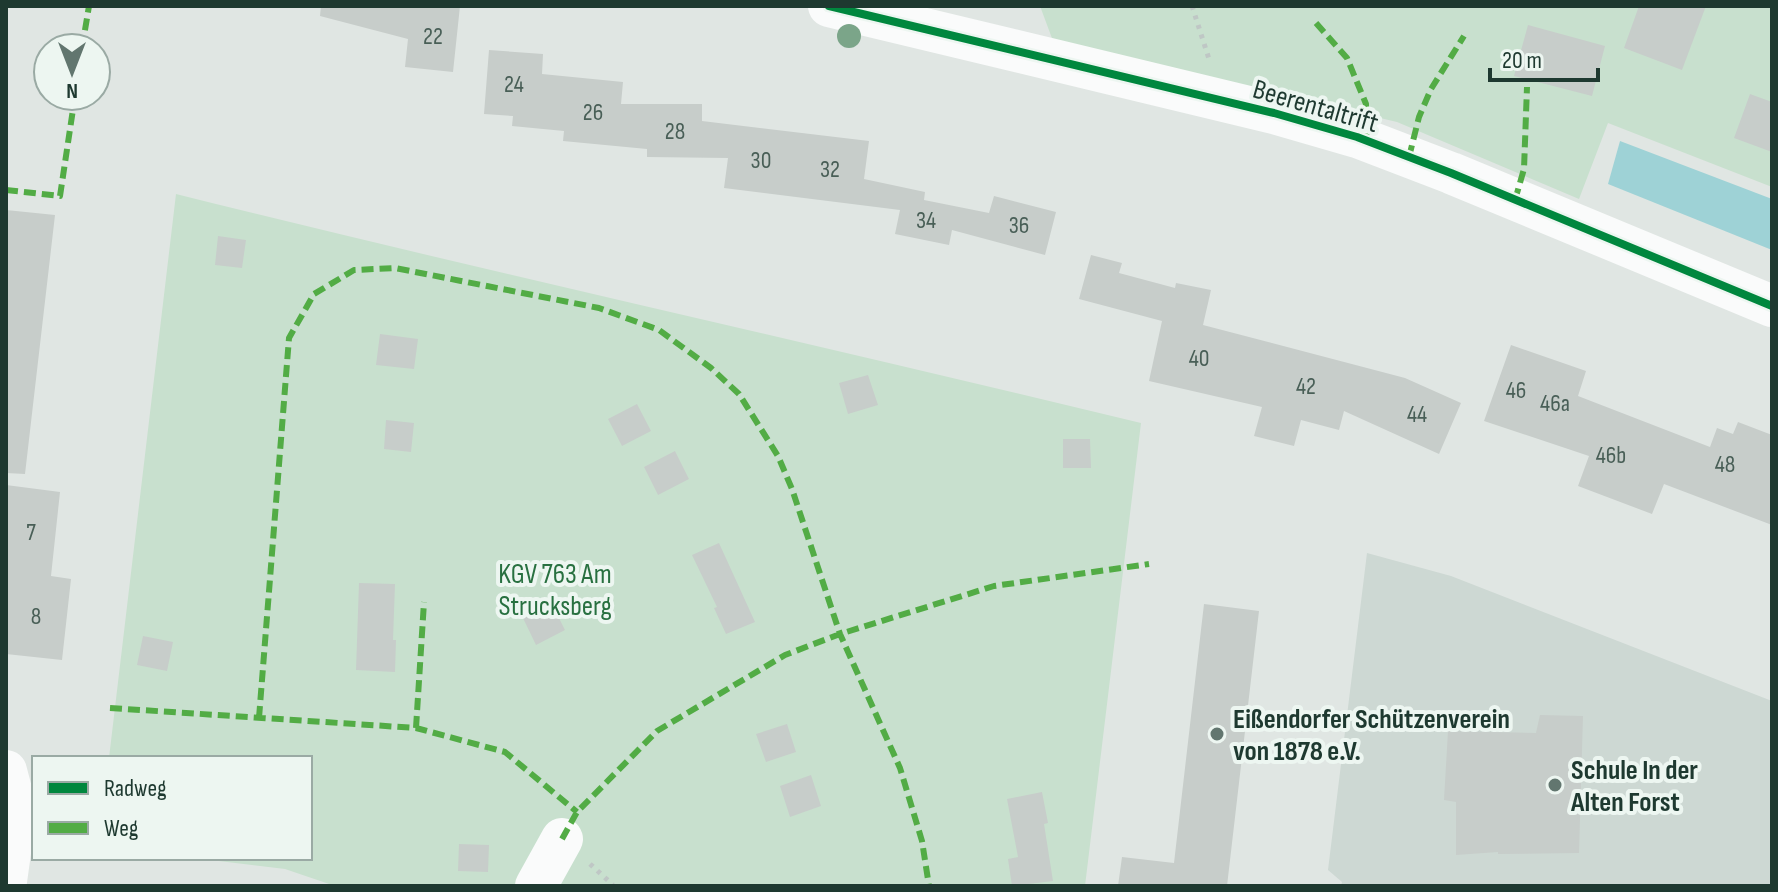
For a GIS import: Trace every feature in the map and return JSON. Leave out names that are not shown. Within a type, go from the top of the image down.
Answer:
[{"type":"street","name":"Beerentaltrift","points":[[829,6],[1317,125],[1367,141],[1772,306]]},
{"type":"street","points":[[6,771],[16,809],[6,881]]},
{"type":"street","points":[[536,886],[562,839]]},
{"type":"path","points":[[1192,6],[1214,76],[1210,98]]},
{"type":"shaded area","name":"Schule In der Alten Forst","points":[[1367,553],[1451,576],[1772,701],[1772,886],[1341,886],[1342,882],[1328,870]]},
{"type":"green space","points":[[1040,6],[1772,6],[1772,187],[1608,123],[1579,199],[1397,122],[1053,41]]},
{"type":"green space","name":"KGV 763 Am Strucksberg","points":[[176,194],[1141,423],[1085,886],[335,886],[285,869],[211,860],[312,860],[312,756],[109,756]]},
{"type":"water","points":[[1620,141],[1772,199],[1772,250],[1608,184]]},
{"type":"building","points":[[321,6],[460,6],[453,72],[405,67],[408,39],[320,16]]},
{"type":"building","points":[[1639,6],[1706,6],[1682,70],[1624,48]]},
{"type":"building","points":[[1528,25],[1605,46],[1592,96],[1514,76]]},
{"type":"building","points":[[489,50],[543,54],[542,74],[623,82],[621,104],[702,104],[702,121],[869,141],[864,179],[925,192],[924,200],[989,213],[994,196],[1056,212],[1045,255],[952,230],[949,245],[895,234],[900,210],[724,188],[728,158],[647,157],[647,149],[563,141],[564,131],[512,126],[513,116],[484,114]]},
{"type":"building","points":[[1750,94],[1772,102],[1772,152],[1734,138]]},
{"type":"building","points":[[6,210],[55,215],[25,474],[6,473]]},
{"type":"building","points":[[218,236],[246,240],[242,268],[215,265]]},
{"type":"building","points":[[1091,255],[1122,263],[1119,273],[1175,288],[1176,283],[1211,290],[1203,325],[1405,378],[1461,403],[1439,454],[1344,411],[1339,430],[1301,420],[1294,446],[1254,436],[1262,407],[1149,381],[1162,321],[1079,299]]},
{"type":"building","points":[[380,334],[418,339],[414,369],[376,365]]},
{"type":"building","points":[[1511,345],[1586,371],[1578,396],[1710,447],[1717,428],[1733,434],[1738,422],[1772,435],[1772,525],[1664,484],[1652,514],[1578,486],[1589,456],[1484,421]]},
{"type":"building","points":[[868,375],[878,405],[848,414],[839,383]]},
{"type":"building","points":[[637,404],[651,431],[622,446],[608,419]]},
{"type":"building","points":[[386,420],[414,423],[411,452],[384,449]]},
{"type":"building","points":[[1063,439],[1090,439],[1091,468],[1063,468]]},
{"type":"building","points":[[675,451],[689,479],[658,495],[644,467]]},
{"type":"building","points":[[6,485],[60,492],[51,576],[71,579],[62,660],[6,654]]},
{"type":"building","points":[[719,543],[755,622],[726,634],[714,608],[717,607],[692,555]]},
{"type":"building","points":[[359,583],[395,584],[395,672],[356,670]]},
{"type":"building","points":[[552,604],[565,630],[536,645],[523,618]]},
{"type":"building","name":"Eißendorfer Schützenverein von 1878 e.V.","points":[[1204,604],[1259,611],[1227,886],[1118,886],[1122,857],[1174,863]]},
{"type":"building","points":[[143,636],[173,642],[167,671],[137,665]]},
{"type":"building","points":[[1540,715],[1583,716],[1579,853],[1456,855],[1456,802],[1444,800],[1448,731],[1536,733]]},
{"type":"building","points":[[787,724],[796,752],[766,762],[756,734]]},
{"type":"building","points":[[811,775],[821,806],[790,817],[780,786]]},
{"type":"building","points":[[1042,792],[1053,881],[1012,886],[1008,859],[1018,857],[1007,799]]},
{"type":"building","points":[[459,844],[489,845],[488,872],[458,871]]},
{"type":"marked path","points":[[85,32],[89,6]]},
{"type":"marked path","points":[[1316,23],[1347,58],[1366,104],[1367,141]]},
{"type":"marked path","points":[[1409,157],[1419,117],[1431,89],[1464,36]]},
{"type":"marked path","points":[[1515,200],[1524,169],[1527,87]]},
{"type":"marked path","points":[[6,190],[60,196],[73,112]]},
{"type":"marked path","points":[[259,718],[289,338],[314,294],[354,270],[395,268],[599,308],[659,330],[711,368],[739,394],[778,456],[840,634],[900,768],[922,841],[929,886]]},
{"type":"marked path","points":[[562,839],[577,812],[657,731],[785,655],[840,634],[994,586],[1149,564]]},
{"type":"marked path","points":[[416,728],[424,602]]},
{"type":"marked path","points":[[110,708],[416,728],[505,752],[577,812]]},
{"type":"cycle path","points":[[829,6],[1274,113],[1357,137],[1772,306]]},
{"type":"place","name":"Eißendorfer Schützenverein von 1878 e.V.","points":[[1217,734]]},
{"type":"place","name":"Schule In der Alten Forst","points":[[1555,785]]}]
